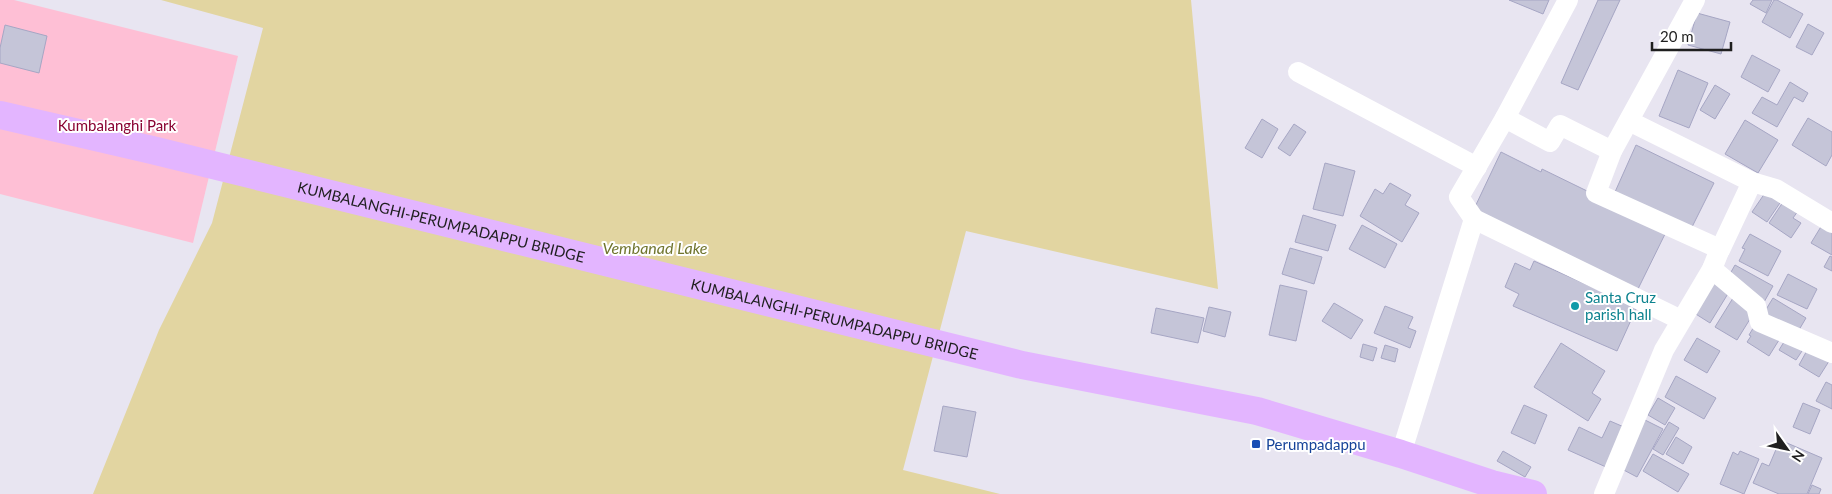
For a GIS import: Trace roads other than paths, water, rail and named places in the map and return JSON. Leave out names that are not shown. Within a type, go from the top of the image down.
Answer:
[{"type":"main road","name":"KUMBALANGHI-PERUMPADAPPU BRIDGE","points":[[0,115],[152,150],[1022,365],[1257,411],[1401,454],[1491,489],[1532,494]]},
{"type":"street","points":[[1568,0],[1505,118],[1459,197],[1474,219],[1681,320]]},
{"type":"street","points":[[1695,0],[1612,151],[1596,193],[1720,248],[1720,250]]},
{"type":"street","points":[[1298,72],[1477,167]]},
{"type":"street","points":[[1505,118],[1550,142],[1560,124],[1612,151]]},
{"type":"street","points":[[1629,121],[1752,182],[1776,189],[1800,206],[1832,223]]},
{"type":"street","points":[[1604,494],[1664,350],[1712,269],[1752,182]]},
{"type":"street","points":[[1401,454],[1474,219]]},
{"type":"street","points":[[1712,269],[1756,306],[1760,322],[1832,353]]},
{"type":"water","name":"Vembanad Lake","points":[[161,0],[1191,0],[1218,289],[966,231],[903,470],[1000,494],[93,494],[159,330],[212,223],[263,28]]},
{"type":"place","name":"Santa Cruz parish hall","points":[[1575,306]]},
{"type":"place","name":"Perumpadappu","points":[[1256,444]]},
{"type":"park label","name":"Kumbalanghi Park","points":[[117,125]]}]
